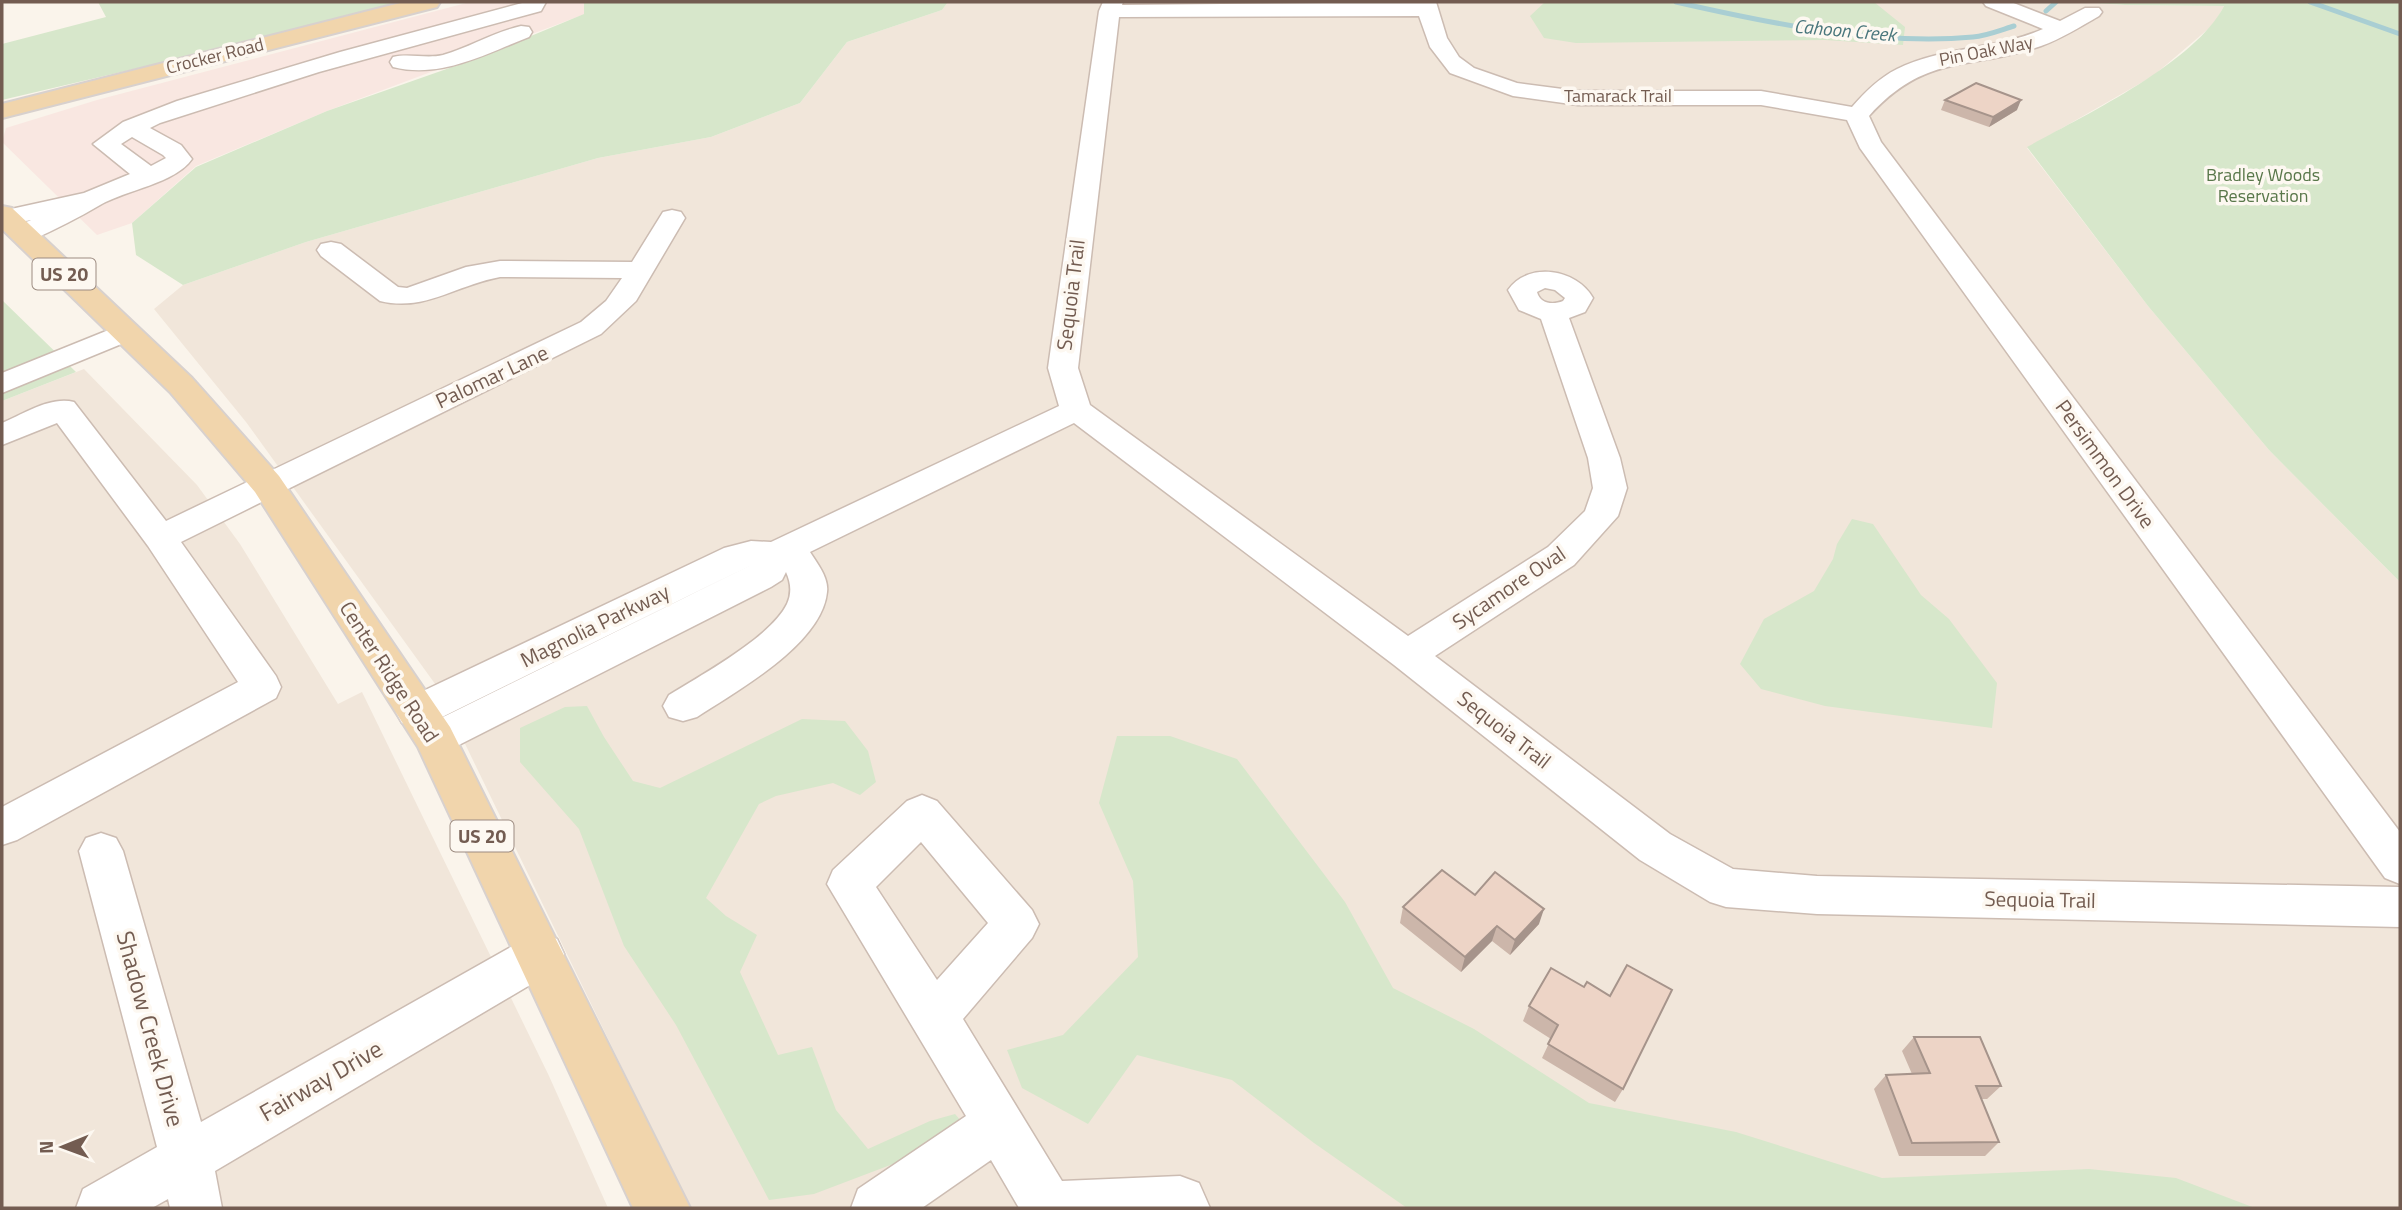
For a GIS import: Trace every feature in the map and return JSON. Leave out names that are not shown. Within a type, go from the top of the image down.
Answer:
[{"type":"main road","name":"Crocker Road","points":[[2,111],[429,2]]},
{"type":"main road","name":"Center Ridge Road","points":[[7,219],[181,385],[267,484],[426,726],[541,954],[662,1208]]},
{"type":"street","name":"Pin Oak Way","points":[[1993,2],[2062,29]]},
{"type":"street","points":[[143,178],[143,172],[105,144],[131,127],[167,112],[321,63],[391,56],[535,4]]},
{"type":"street","points":[[1111,6],[1427,6]]},
{"type":"street","name":"Sequoia Trail","points":[[1111,6],[1063,368],[1076,410],[1407,655],[1656,847],[1726,888],[1817,895],[2400,907]]},
{"type":"street","name":"Tamarack Trail","points":[[1427,6],[1445,55],[1459,69],[1507,87],[1569,97],[1749,97],[1798,103],[1857,115]]},
{"type":"street","name":"Pin Oak Way","points":[[1857,115],[1872,94],[1908,70],[1933,61],[2040,41],[2092,12]]},
{"type":"street","name":"Persimmon Drive","points":[[1857,115],[1869,143],[2400,865]]},
{"type":"street","points":[[7,219],[92,199],[169,167],[180,159],[172,150],[131,127]]},
{"type":"street","name":"Palomar Lane","points":[[160,538],[573,338],[616,307],[672,218]]},
{"type":"street","points":[[331,250],[390,295],[409,297],[476,274],[500,269],[641,270]]},
{"type":"street","name":"Sycamore Oval","points":[[1407,655],[1561,556],[1601,516],[1610,488],[1604,457],[1553,312]]},
{"type":"street","points":[[2,384],[126,332]]},
{"type":"street","points":[[2,435],[63,409],[160,538],[262,687],[2,827]]},
{"type":"street","name":"Magnolia Parkway","points":[[426,726],[737,557],[751,553],[783,551],[1076,410]]},
{"type":"street","points":[[683,706],[776,643],[806,604],[809,592],[807,580],[783,551]]},
{"type":"street","name":"Magnolia Parkway","points":[[426,726],[728,593],[769,571],[783,551]]},
{"type":"street","points":[[728,593],[800,612]]},
{"type":"street","name":"Shadow Creek Drive","points":[[101,851],[186,1158],[196,1208]]},
{"type":"street","name":"Fairway Drive","points":[[102,1208],[541,954]]},
{"type":"street","points":[[935,1017],[1050,1208],[1180,1202],[1184,1208]]},
{"type":"street","points":[[877,1208],[999,1124]]},
{"type":"shaded area","points":[[470,2],[584,2],[585,14],[327,111],[196,166],[132,223],[97,235],[2,142],[6,128],[97,100]]},
{"type":"shaded area","points":[[948,2],[2080,2],[2224,6],[2214,24],[2153,76],[2027,148],[2148,306],[2269,450],[2400,582],[2400,1208],[690,1208],[438,688],[246,422],[154,309],[183,285],[306,242],[598,158],[711,137],[800,103],[847,42],[942,10]]},
{"type":"shaded area","points":[[84,369],[197,485],[240,544],[338,704],[362,692],[549,1076],[608,1208],[2,1208],[2,401]]},
{"type":"green space","points":[[98,2],[399,2],[202,53],[2,100],[2,44],[106,17]]},
{"type":"green space","points":[[584,2],[948,2],[942,10],[847,42],[800,103],[711,137],[598,158],[306,242],[183,285],[136,255],[132,223],[196,167],[327,111],[475,59],[584,14]]},
{"type":"green space","points":[[1545,2],[1874,2],[1905,27],[1903,45],[1825,40],[1576,43],[1544,38],[1530,16]]},
{"type":"green space","name":"Bradley Woods Reservation","points":[[2080,2],[2400,2],[2400,582],[2269,450],[2148,306],[2027,147],[2106,104],[2164,67],[2210,27],[2224,6]]},
{"type":"green space","points":[[2,300],[76,372],[2,401]]},
{"type":"green space","points":[[1852,519],[1873,524],[1921,595],[1949,619],[1997,683],[1992,728],[1825,706],[1761,689],[1740,664],[1764,619],[1814,591]]},
{"type":"green space","points":[[587,706],[633,781],[660,788],[802,719],[845,721],[868,751],[876,782],[860,795],[833,783],[776,796],[759,804],[706,898],[726,916],[757,935],[740,972],[778,1055],[812,1047],[836,1110],[868,1149],[930,1121],[955,1114],[970,1131],[951,1142],[814,1194],[769,1200],[676,1025],[624,946],[579,829],[520,762],[520,728],[565,707]]},
{"type":"green space","points":[[1117,736],[1170,736],[1237,759],[1345,902],[1393,988],[1474,1029],[1589,1103],[1736,1132],[1882,1178],[2089,1169],[2176,1178],[2255,1208],[1407,1208],[1314,1143],[1232,1080],[1137,1055],[1088,1124],[1022,1088],[1007,1050],[1063,1035],[1138,957],[1133,881],[1099,803]]},
{"type":"building","points":[[1976,83],[2021,100],[1993,117],[1945,100]]},
{"type":"building","points":[[1442,870],[1475,895],[1495,872],[1544,909],[1515,940],[1497,926],[1465,957],[1403,907]]},
{"type":"building","points":[[1627,965],[1672,990],[1623,1089],[1548,1044],[1558,1025],[1529,1006],[1551,968],[1584,987],[1587,982],[1610,996]]},
{"type":"building","points":[[1914,1037],[1980,1037],[2001,1086],[1976,1086],[1999,1142],[1912,1143],[1886,1075],[1930,1073]]},
{"type":"waterway","name":"Cahoon Creek","points":[[1676,2],[1785,25],[1899,38],[1973,37],[2014,26]]},
{"type":"waterway","name":"Cahoon Creek","points":[[2046,11],[2056,2]]},
{"type":"waterway","name":"Cahoon Creek","points":[[2310,2],[2400,34]]}]
